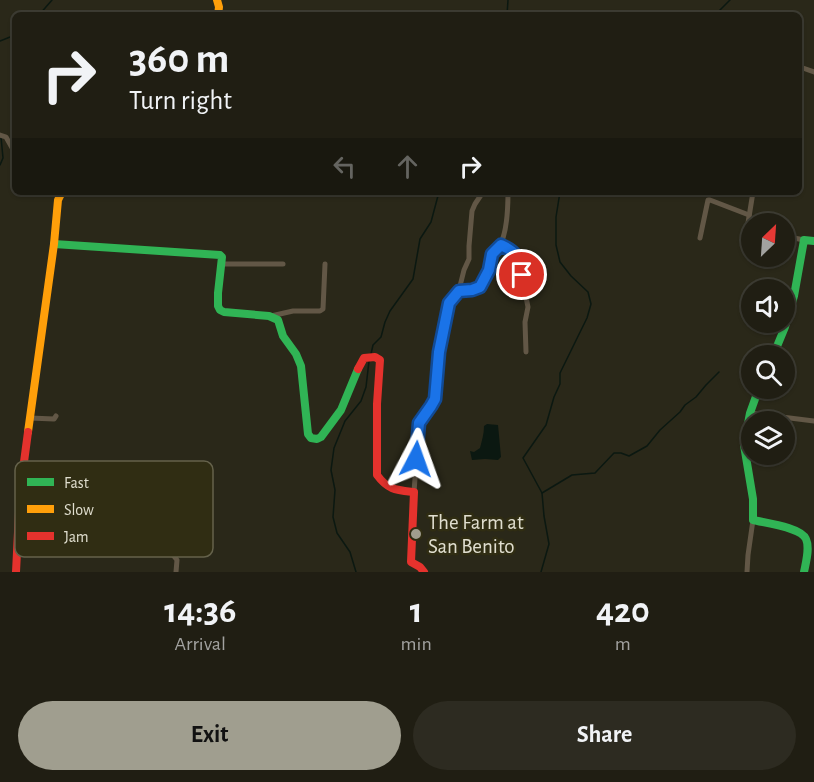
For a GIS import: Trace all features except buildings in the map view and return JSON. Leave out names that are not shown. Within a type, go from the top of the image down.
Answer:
[{"type":"street","points":[[3,136],[12,149]]},
{"type":"street","points":[[24,461],[58,200],[60,195]]},
{"type":"street","points":[[424,572],[411,562],[419,423],[435,399],[439,352],[449,303],[459,291],[469,259],[472,211],[481,195]]},
{"type":"street","points":[[459,291],[480,287],[489,270],[492,254],[501,245],[508,195]]},
{"type":"street","points":[[749,213],[752,195]]},
{"type":"street","points":[[700,238],[708,200],[746,213]]},
{"type":"street","points":[[795,238],[814,241]]},
{"type":"street","points":[[777,345],[794,296],[804,240]]},
{"type":"street","points":[[54,244],[220,255],[222,264],[217,299],[220,311],[276,317],[279,320],[282,333],[297,355],[303,381],[308,434],[311,438],[321,437],[341,410],[354,376],[364,358],[375,357],[380,360],[377,404],[377,475],[383,484],[391,489],[414,492]]},
{"type":"street","points":[[501,245],[513,251],[519,258],[528,307],[525,322],[526,352]]},
{"type":"street","points":[[222,264],[283,264]]},
{"type":"street","points":[[269,316],[293,311],[323,309],[325,264]]},
{"type":"street","points":[[30,418],[54,419],[56,416]]},
{"type":"street","points":[[795,419],[814,422]]},
{"type":"street","points":[[747,465],[753,499],[753,520],[747,572]]},
{"type":"street","points":[[753,520],[798,531],[805,535],[807,541],[804,572]]},
{"type":"street","points":[[16,572],[17,557]]},
{"type":"street","points":[[175,557],[177,560],[176,572]]},
{"type":"shaded area","points":[[498,425],[501,457],[498,460],[472,460],[470,451],[474,452],[480,448],[484,426]]},
{"type":"waterway","points":[[42,12],[52,0]]},
{"type":"waterway","points":[[507,12],[508,0]]},
{"type":"waterway","points":[[718,12],[730,0]]},
{"type":"waterway","points":[[0,41],[12,36]]},
{"type":"waterway","points":[[0,165],[3,158],[1,137]]},
{"type":"waterway","points":[[371,354],[373,345],[381,337],[390,311],[413,279],[420,239],[431,222],[438,195]]},
{"type":"waterway","points":[[541,572],[549,544],[542,493],[523,458],[546,425],[560,384],[560,373],[587,318],[591,304],[588,292],[560,262],[556,245],[556,217],[560,195]]},
{"type":"waterway","points":[[356,572],[350,552],[337,533],[333,517],[335,490],[331,470],[334,448],[345,421],[361,401],[366,387],[369,361]]},
{"type":"waterway","points":[[542,493],[572,475],[595,473],[614,453],[629,456],[647,446],[660,430],[719,372]]},
{"type":"traffic: fast","points":[[778,345],[794,296],[804,240],[814,241]]},
{"type":"traffic: fast","points":[[54,244],[220,255],[222,257],[218,306],[224,312],[269,316],[278,320],[283,336],[296,354],[301,366],[308,434],[311,438],[321,437],[341,410],[358,369]]},
{"type":"traffic: fast","points":[[755,399],[744,445],[753,499],[753,520],[774,524],[803,535],[808,547],[804,572]]},
{"type":"traffic: slow","points":[[217,0],[218,12]]},
{"type":"traffic: slow","points":[[28,432],[60,195]]},
{"type":"traffic: jam","points":[[358,369],[364,358],[375,357],[380,360],[377,404],[377,475],[385,484],[393,488],[414,492],[411,562],[424,572]]},
{"type":"traffic: jam","points":[[24,461],[28,432]]},
{"type":"traffic: jam","points":[[16,572],[17,557]]},
{"type":"place","name":"The Farm at San Benito","points":[[416,534]]},
{"type":"route","points":[[416,459],[419,423],[435,399],[439,352],[449,303],[459,291],[480,287],[489,270],[492,254],[501,245],[513,251],[519,258],[522,275]]}]
